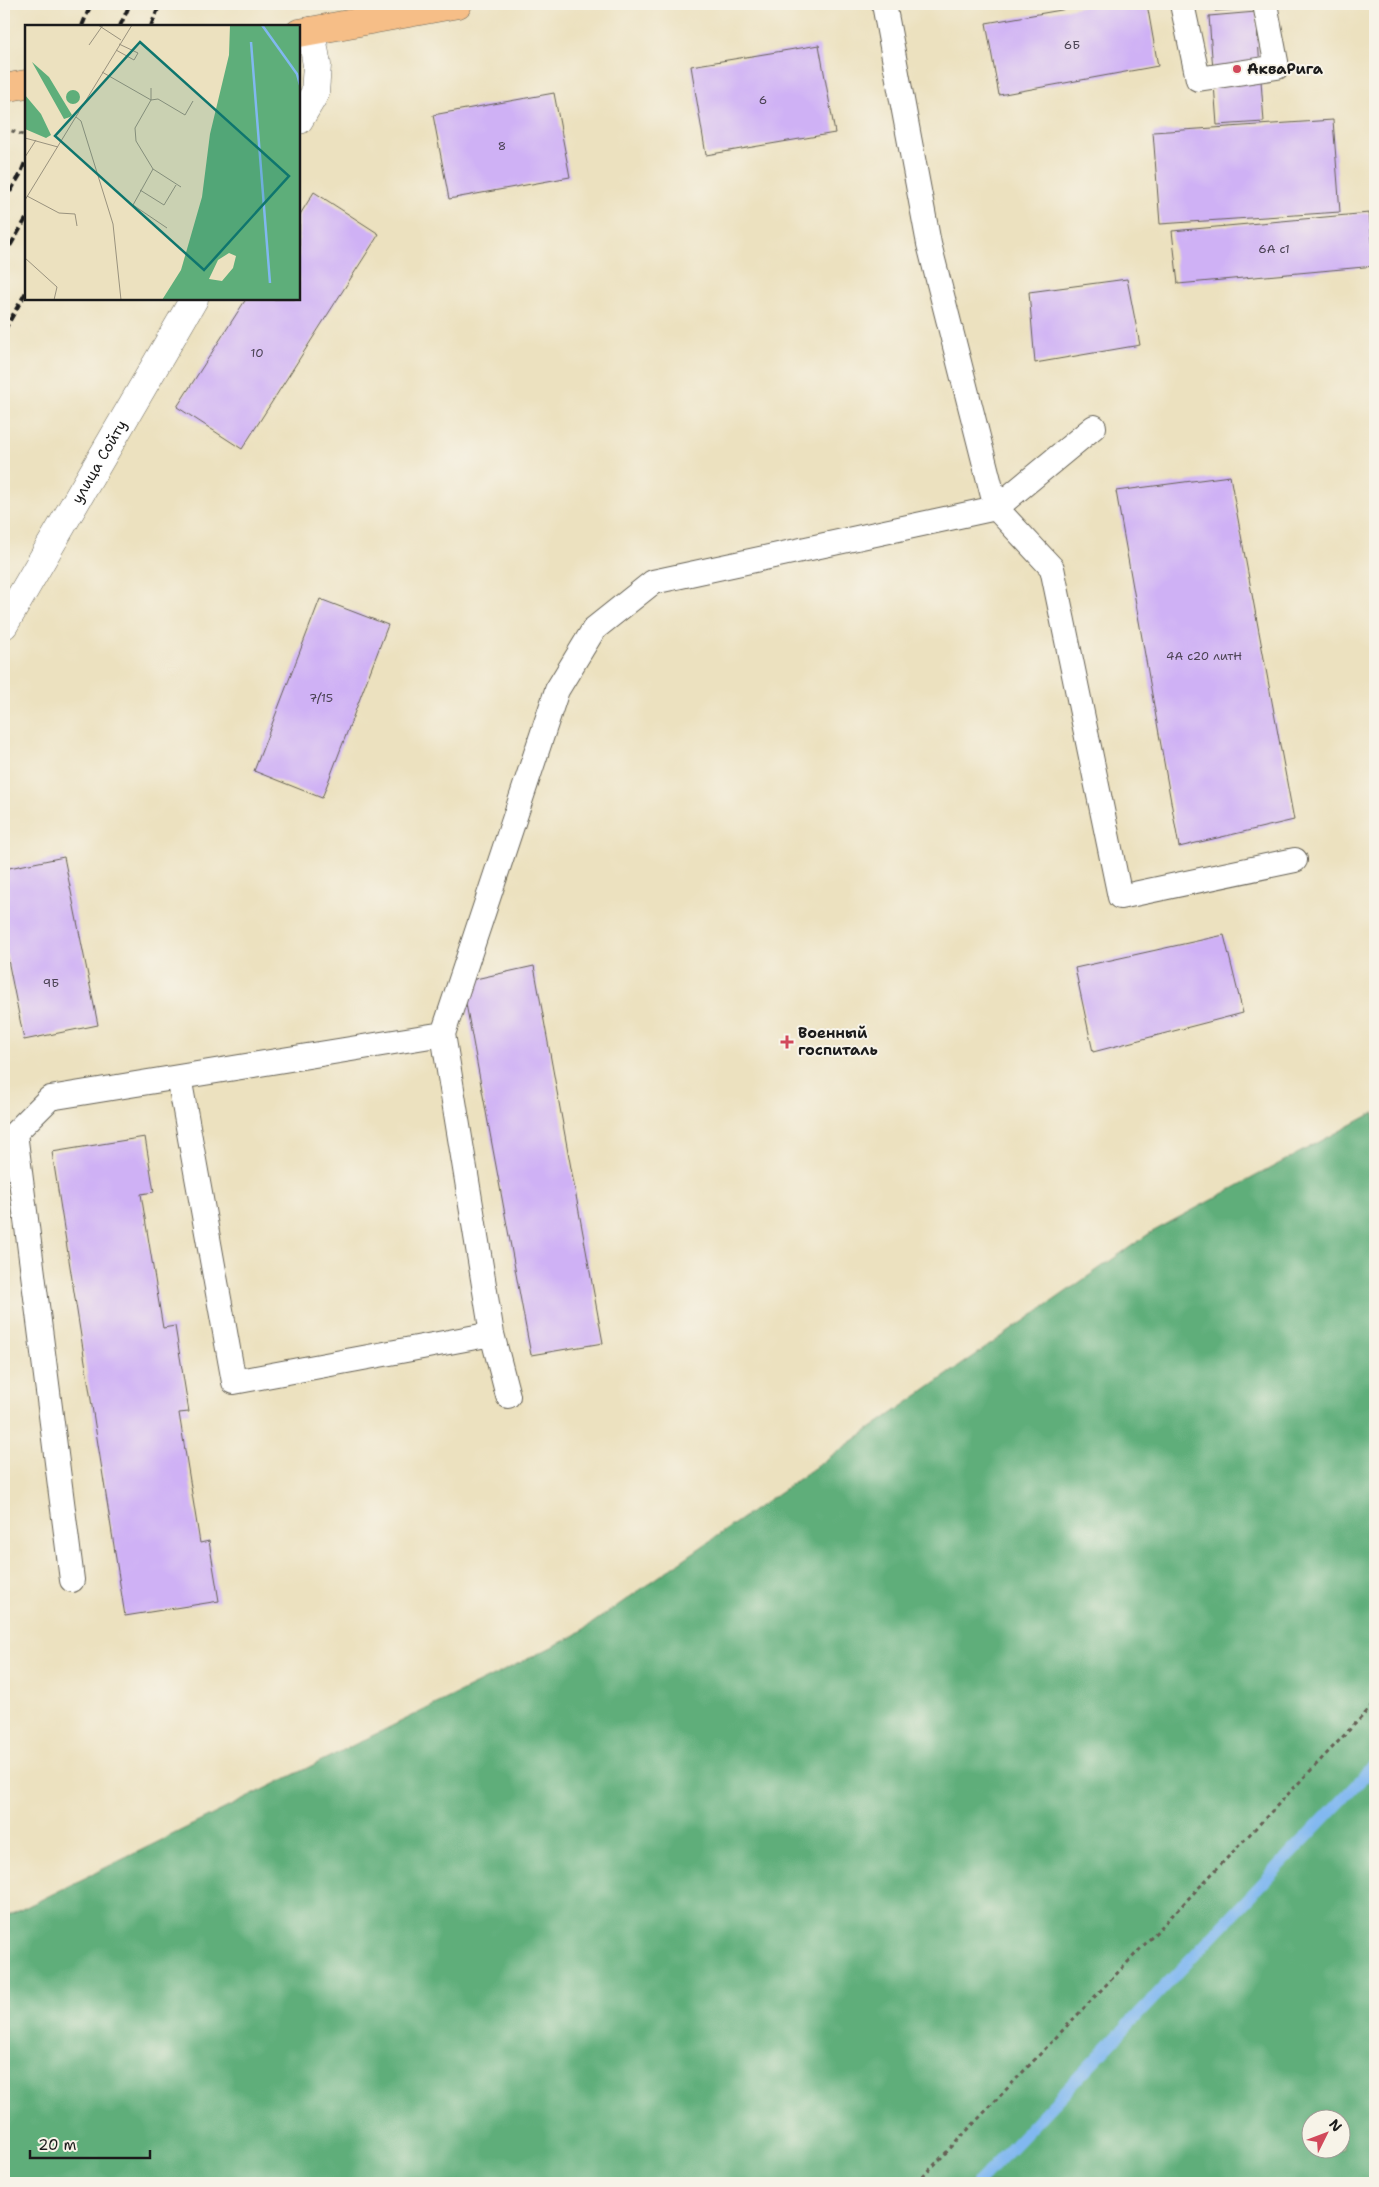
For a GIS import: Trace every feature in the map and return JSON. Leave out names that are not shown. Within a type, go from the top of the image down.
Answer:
[{"type":"main road","points":[[305,32],[458,4]]},
{"type":"main road","points":[[4,88],[25,84]]},
{"type":"street","points":[[300,118],[315,93],[317,64],[305,32]]},
{"type":"street","name":"улица Сойту","points":[[4,625],[193,300]]},
{"type":"lane","points":[[884,4],[929,244],[996,508],[1052,568],[1120,897],[1295,860]]},
{"type":"lane","points":[[1182,4],[1198,79],[1277,67],[1265,4]]},
{"type":"lane","points":[[508,1396],[492,1334],[443,1034],[557,690],[594,629],[653,582],[996,508],[1094,427]]},
{"type":"lane","points":[[72,1580],[15,1133],[50,1098],[443,1034]]},
{"type":"lane","points":[[179,1077],[234,1382],[492,1334]]},
{"type":"path","points":[[4,128],[25,136]]},
{"type":"path","points":[[918,2183],[1375,1703]]},
{"type":"green space","points":[[1375,1112],[1375,2183],[4,2183],[4,1918],[574,1636],[1150,1233]]},
{"type":"building","points":[[1096,4],[1147,4],[1158,66],[999,95],[986,23]]},
{"type":"building","points":[[1214,4],[1253,4],[1253,8],[1215,11]]},
{"type":"building","name":"АкваРига","points":[[1256,12],[1264,122],[1217,125],[1209,16]]},
{"type":"building","points":[[819,45],[835,133],[706,155],[691,66]]},
{"type":"building","points":[[554,93],[570,177],[449,199],[433,115]]},
{"type":"building","points":[[1333,120],[1340,212],[1160,224],[1153,132]]},
{"type":"building","points":[[314,192],[379,234],[242,449],[177,407],[245,300],[300,300],[300,214]]},
{"type":"building","points":[[1369,213],[1375,266],[1178,284],[1172,231]]},
{"type":"building","points":[[1127,279],[1140,345],[1035,363],[1029,292]]},
{"type":"building","points":[[1230,476],[1294,820],[1179,847],[1116,491]]},
{"type":"building","points":[[320,599],[388,625],[322,798],[254,771]]},
{"type":"building","points":[[64,857],[98,1025],[24,1040],[4,940],[4,869]]},
{"type":"building","points":[[1224,935],[1243,1013],[1093,1052],[1075,968]]},
{"type":"building","points":[[534,966],[603,1343],[531,1355],[462,982]]},
{"type":"building","points":[[145,1137],[154,1192],[141,1194],[163,1328],[175,1326],[189,1412],[179,1413],[200,1543],[209,1541],[219,1601],[125,1616],[52,1152]]},
{"type":"waterway","points":[[978,2183],[1375,1765]]},
{"type":"railway","points":[[82,25],[91,4]]},
{"type":"railway","points":[[120,25],[130,4]]},
{"type":"railway","points":[[151,25],[160,4]]},
{"type":"railway","points":[[4,202],[25,162]]},
{"type":"railway","points":[[4,256],[25,221]]},
{"type":"railway","points":[[4,331],[25,294]]},
{"type":"place","name":"АкваРига","points":[[1237,69]]},
{"type":"place","name":"Военный госпиталь","points":[[787,1042]]}]
